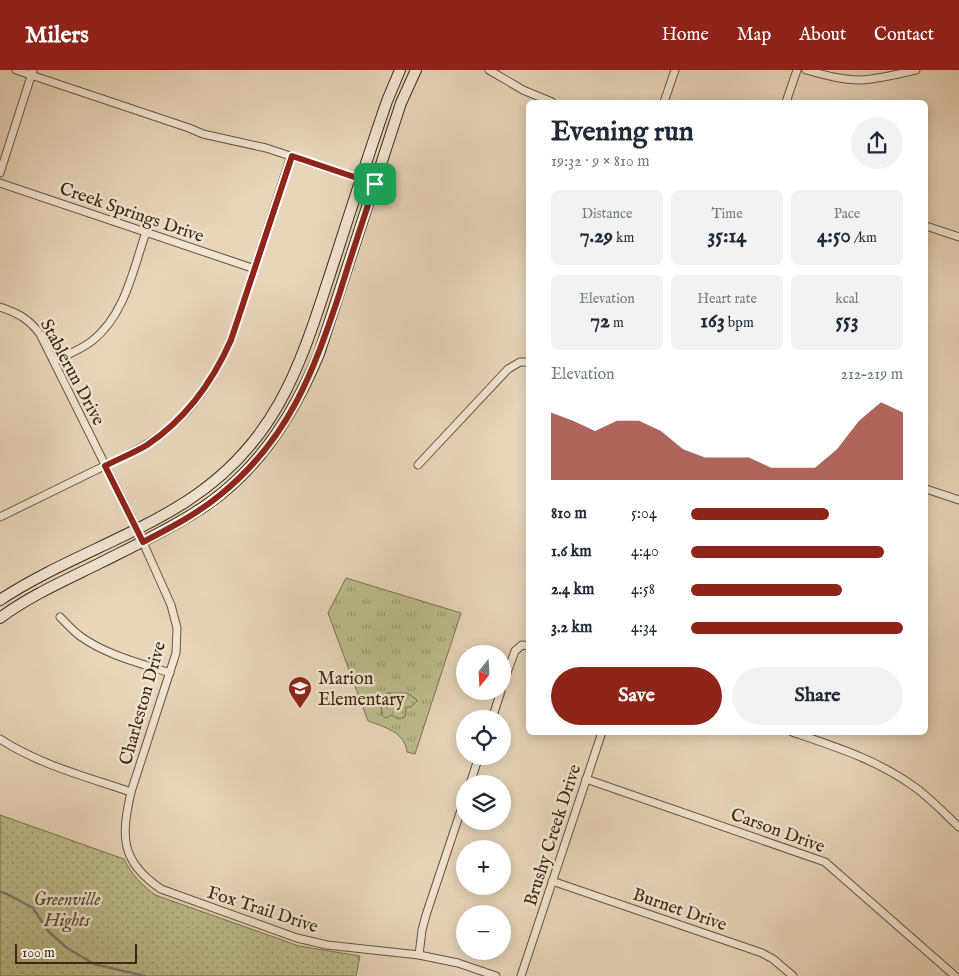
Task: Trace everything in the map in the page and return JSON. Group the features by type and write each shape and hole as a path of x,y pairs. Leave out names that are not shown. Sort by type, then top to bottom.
{"main road":[{"path":"0,600 26,583 163,515 211,484 238,459 260,434 278,408 306,347 387,101 400,70"},
{"path":"0,618 33,596 143,542 196,512 221,494 249,468 271,442 291,414 319,354 401,102 416,70"}],"street":[{"path":"16,70 33,73 203,134 266,148 375,184"},
{"path":"489,70 523,90 547,100"},
{"path":"665,100 675,70"},
{"path":"787,100 798,70"},
{"path":"806,70 836,78 859,80 916,70"},
{"path":"0,173 33,73"},
{"path":"0,517 145,446 169,429 191,407 208,386 231,340 292,156"},
{"name":"Creek Springs Drive","path":"0,183 254,269"},
{"path":"928,227 959,237"},
{"path":"54,361 92,341 113,318 123,298 146,232"},
{"name":"Stablerun Drive","path":"0,307 14,311 32,324 54,361 105,466"},
{"path":"418,465 508,369 520,362 526,362"},
{"name":"Charleston Drive","path":"0,739 17,750 44,762 132,792 176,653 176,619 137,529 105,466"},
{"path":"928,490 959,500"},
{"path":"60,617 79,636 98,647 170,673"},
{"path":"511,659 514,650 519,646 526,646"},
{"name":"Brushy Creek Drive","path":"521,976 601,735"},
{"path":"801,735 848,751 891,772 917,789 959,827"},
{"name":"Carson Drive","path":"586,779 825,862 954,976"},
{"name":"Fox Trail Drive","path":"132,792 124,828 127,848 133,863 145,879 161,889 297,938 342,947 419,956 458,963 496,976"},
{"path":"419,956 426,915 456,825"},
{"name":"Burnet Drive","path":"552,881 762,953 774,959 793,976"}],"green space":[{"path":"346,578 461,613 415,754 407,752 402,740 393,731 368,721 328,613"},
{"path":"388,693 407,693 417,701 411,707 406,707 405,717 398,719 392,715 386,718 381,714 383,695"},
{"name":"Greenville Hights","path":"0,815 124,859 137,879 155,895 299,946 360,956 356,976 0,976"}],"waterway":[{"path":"0,892 33,908 49,932 67,948 94,964 145,976"}],"place":[{"name":"Marion Elementary","path":"300,709"}],"route":[{"path":"292,156 375,184 319,354 291,414 249,468 221,494 196,512 143,542 105,466 145,446 169,429 191,407 208,386 231,340 292,156"}]}
